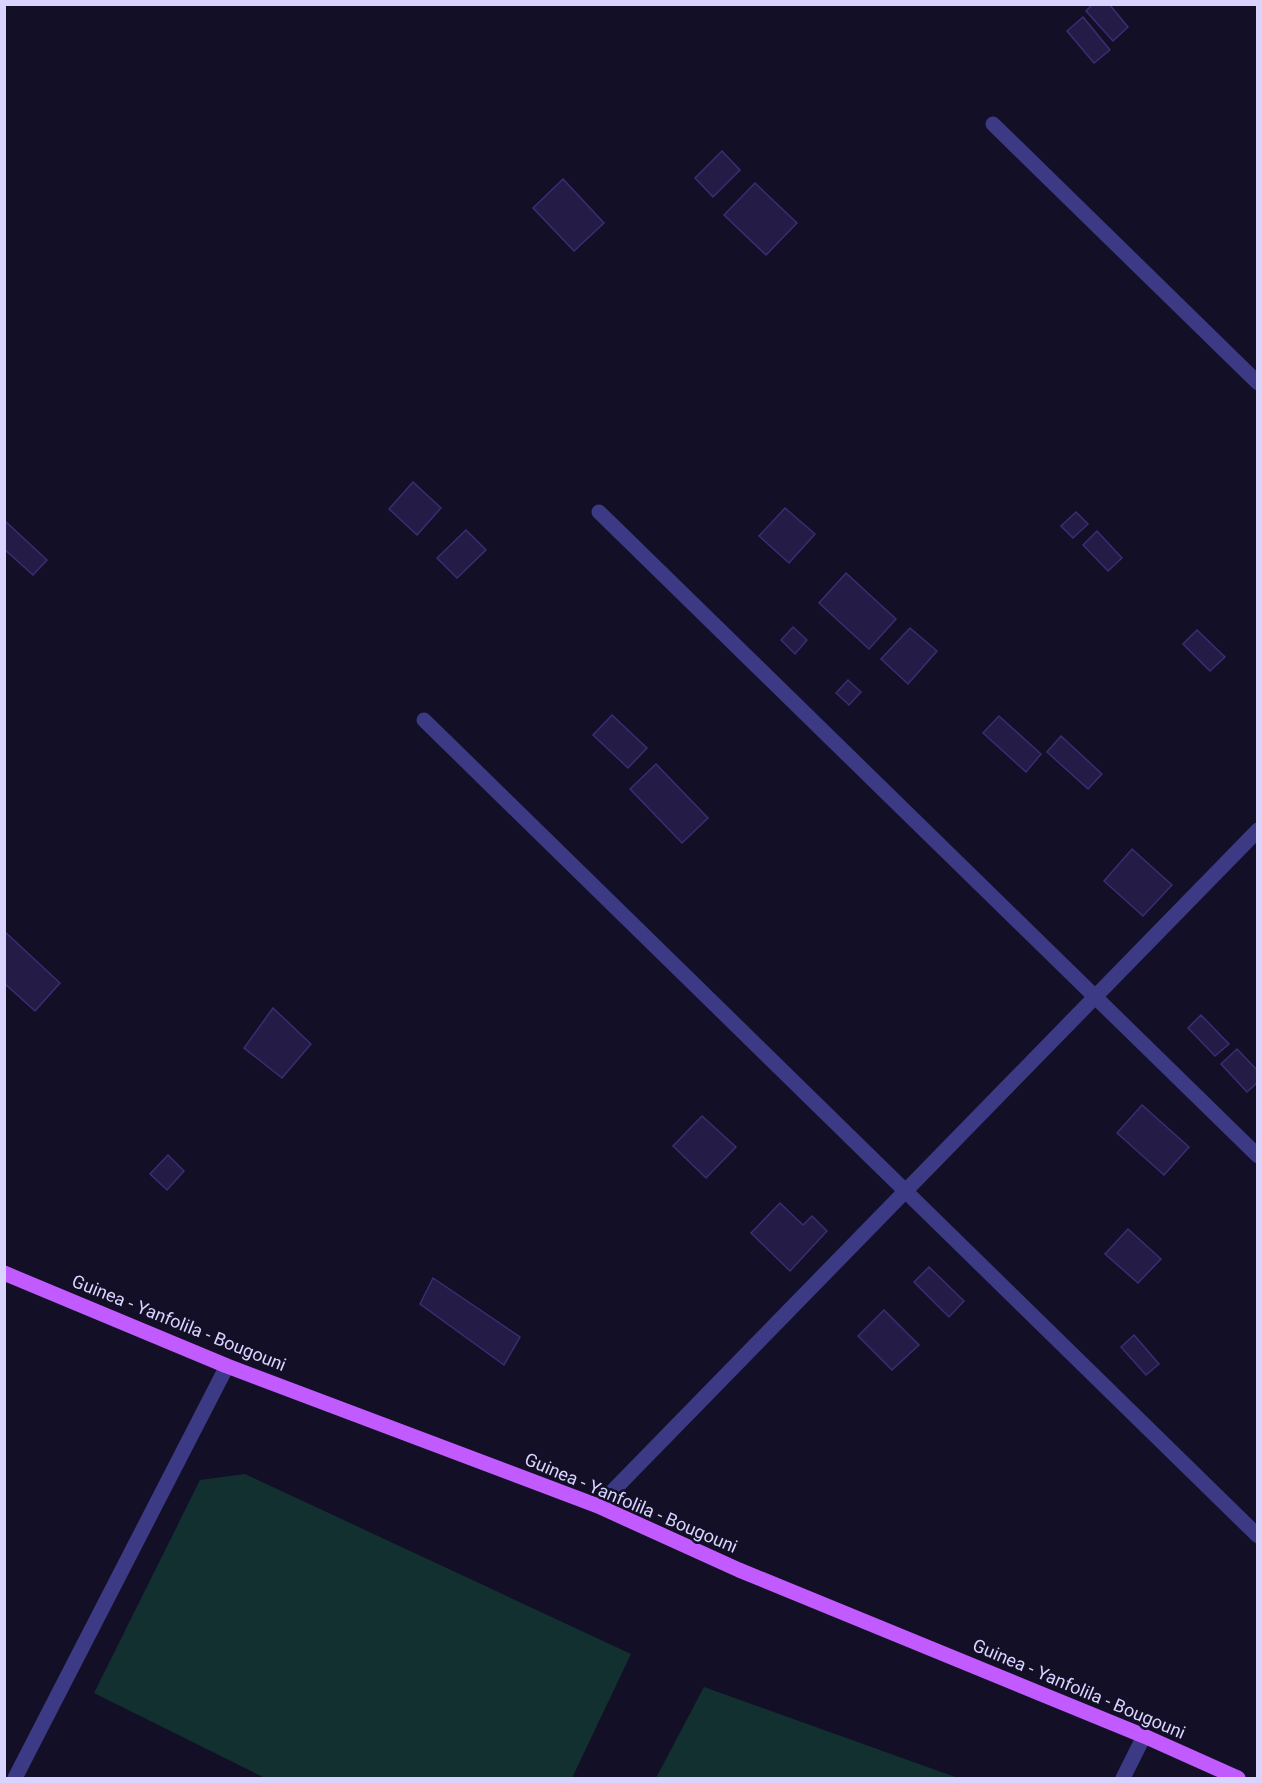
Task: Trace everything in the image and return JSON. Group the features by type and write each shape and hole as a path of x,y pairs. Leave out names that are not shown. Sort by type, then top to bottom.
{"main road":[{"name":"Guinea - Yanfolila - Bougouni","path":"4,1273 227,1366 598,1506 739,1570 1144,1736 1238,1779"}],"street":[{"path":"993,124 1257,383"},
{"path":"599,512 1257,1156"},
{"path":"424,720 1257,1536"},
{"path":"598,1506 1257,830"},
{"path":"15,1779 227,1366"},
{"path":"1123,1779 1144,1736"}],"green space":[{"path":"245,1474 631,1654 572,1778 265,1778 94,1693 200,1480"},
{"path":"704,1687 958,1778 656,1778"}],"building":[{"path":"1093,4 1109,4 1128,27 1113,41 1086,11"},
{"path":"1083,17 1110,50 1094,63 1067,31"},
{"path":"722,151 740,170 713,197 695,178"},
{"path":"563,179 604,223 574,251 533,208"},
{"path":"755,183 797,223 766,255 724,215"},
{"path":"413,482 441,508 417,535 389,509"},
{"path":"785,508 815,534 789,563 759,536"},
{"path":"1076,512 1088,524 1073,538 1061,526"},
{"path":"4,520 47,560 33,575 4,549"},
{"path":"466,530 486,550 457,578 437,558"},
{"path":"1097,531 1122,558 1108,571 1083,545"},
{"path":"846,573 896,619 869,649 819,603"},
{"path":"793,627 807,640 795,654 781,640"},
{"path":"910,628 937,651 908,684 881,659"},
{"path":"1197,630 1225,657 1210,671 1183,644"},
{"path":"848,680 861,692 849,705 836,693"},
{"path":"612,715 647,748 628,768 593,735"},
{"path":"999,716 1041,754 1026,772 983,733"},
{"path":"1061,736 1102,774 1088,789 1047,752"},
{"path":"656,764 708,818 682,843 630,789"},
{"path":"1132,849 1172,885 1143,916 1104,881"},
{"path":"4,931 60,983 35,1011 4,983"},
{"path":"273,1008 311,1044 282,1078 244,1048"},
{"path":"1201,1015 1229,1044 1215,1056 1188,1028"},
{"path":"1237,1049 1258,1071 1258,1082 1247,1092 1221,1064"},
{"path":"1142,1105 1189,1147 1164,1175 1117,1133"},
{"path":"702,1116 736,1147 706,1178 673,1146"},
{"path":"168,1155 184,1171 167,1190 150,1174"},
{"path":"780,1203 803,1225 812,1216 827,1231 790,1271 751,1233"},
{"path":"1128,1229 1161,1259 1138,1283 1105,1254"},
{"path":"929,1267 964,1301 949,1317 914,1282"},
{"path":"433,1278 520,1337 504,1365 420,1304"},
{"path":"884,1310 919,1345 892,1370 858,1336"},
{"path":"1134,1335 1159,1364 1146,1375 1121,1347"}]}
